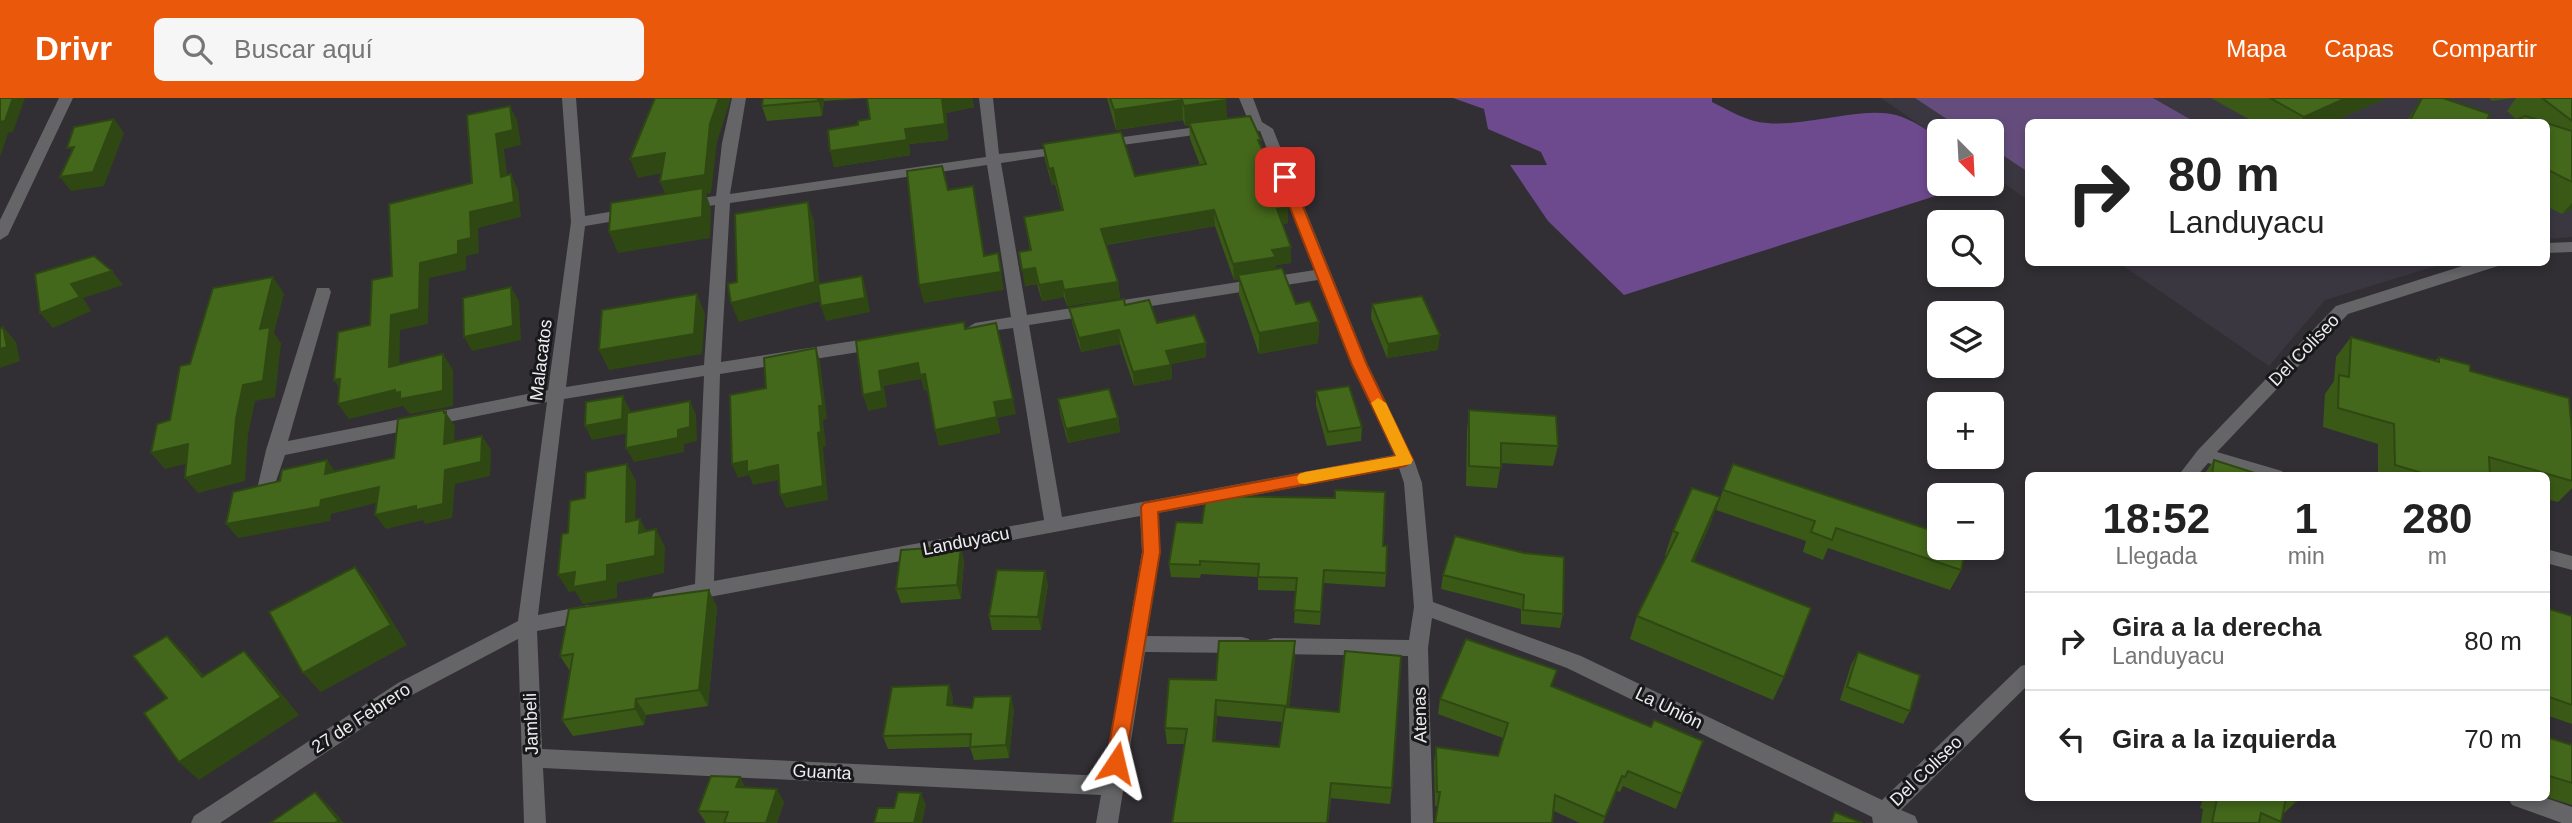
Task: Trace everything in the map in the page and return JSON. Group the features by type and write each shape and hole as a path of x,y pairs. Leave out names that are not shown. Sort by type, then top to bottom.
{"street":[{"path":"0,235 66,98"},
{"name":"Malacatos","path":"527,625 578,222 569,98"},
{"path":"704,590 712,369 722,199 729,134 739,98"},
{"path":"986,98 993,160 1054,525"},
{"name":"Atenas","path":"1246,98 1256,124 1266,129 1360,365 1405,460 1413,483 1424,607 1418,648 1422,823"},
{"path":"670,207 1256,124"},
{"path":"578,222 644,212"},
{"path":"2550,248 2572,247"},
{"name":"Del Coliseo","path":"2191,472 2204,455 2342,310 2480,266"},
{"path":"953,331 1323,274"},
{"path":"267,485 323,292"},
{"path":"275,450 557,394 899,339"},
{"path":"2204,455 2262,472"},
{"name":"Landuyacu","path":"649,601 1405,460"},
{"path":"1107,823 1151,552 1149,507"},
{"path":"2550,557 2572,564"},
{"name":"La Unión","path":"1424,607 1574,662 1883,817 1908,823"},
{"path":"527,625 609,609"},
{"name":"Jambeli","path":"527,625 535,823"},
{"name":"27 de Febrero","path":"202,823 405,689 527,625"},
{"path":"1137,644 1418,648"},
{"name":"Del Coliseo","path":"1883,817 2025,675"},
{"name":"Guanta","path":"533,758 1111,786"},
{"path":"2527,801 2572,817"}],"shaded area":[{"path":"1453,98 1712,98 1712,102 1738,115 1767,123 1799,122 1866,113 1896,115 1927,131 1927,196 1935,196 1624,295 1548,221 1510,165 1547,165 1541,152 1488,129 1484,109"},
{"path":"1881,98 2572,98 2572,237 2550,239 2550,119 2025,119 2025,198 2004,183 2004,119 1927,119 1927,130"},
{"path":"1915,98 2153,98 2190,119 2025,119 2025,170 2004,156 2004,119 1947,119"},
{"path":"2123,266 2436,266 2325,300 2269,366"}],"building":[{"path":"0,98 13,98 5,121 0,122"},
{"path":"655,98 719,98 710,124 705,175 660,182 665,153 630,159"},
{"path":"763,98 818,98 818,101 762,106"},
{"path":"867,98 942,98 945,124 905,129 907,140 830,151 828,130 858,125 858,121 870,119"},
{"path":"1110,98 1226,100 1184,106 1182,100 1114,110"},
{"path":"2270,98 2346,98 2304,117"},
{"path":"2422,98 2443,98 2490,114 2488,119 2411,119"},
{"path":"2542,98 2572,98 2572,121"},
{"path":"510,106 513,130 496,134 501,177 511,174 514,202 470,212 471,238 458,241 458,254 420,263 419,309 391,315 389,367 443,354 443,391 400,399 400,392 395,393 395,390 338,404 340,379 334,380 338,332 370,325 372,280 392,276 389,204 472,183 467,115"},
{"path":"1250,116 1288,207 1277,209 1291,247 1272,250 1276,257 1233,264 1214,210 1101,229 1118,282 1064,290 1062,281 1039,285 1035,268 1022,270 1019,252 1031,250 1024,217 1063,210 1053,168 1049,169 1043,144 1121,132 1135,176 1206,164 1189,123"},
{"path":"114,119 93,172 60,177 74,147 67,148 74,127"},
{"path":"2550,124 2572,131 2572,182 2550,171"},
{"path":"942,166 948,190 973,186 984,256 998,253 1001,272 919,285 907,171"},
{"path":"703,188 702,217 609,232 611,203"},
{"path":"808,202 815,282 731,303 728,284 737,282 735,214"},
{"path":"94,256 112,271 71,284 80,297 40,313 35,274"},
{"path":"1282,268 1296,304 1310,301 1319,322 1259,333 1238,275"},
{"path":"862,276 865,298 821,306 818,284"},
{"path":"273,277 260,329 270,327 263,381 243,385 236,419 232,465 185,478 188,444 151,453 157,424 170,420 180,366 190,364 213,288"},
{"path":"511,287 513,326 464,337 463,298"},
{"path":"697,294 694,334 599,350 602,310"},
{"path":"1422,296 1440,335 1388,344 1372,304"},
{"path":"1124,299 1125,305 1149,300 1157,323 1195,315 1206,343 1166,351 1171,365 1133,372 1119,330 1079,338 1069,308"},
{"path":"964,322 965,329 996,323 1013,399 994,402 997,417 935,430 925,374 920,375 918,363 879,371 882,391 863,395 856,341"},
{"path":"3,327 7,347 0,349 0,329"},
{"path":"2351,337 2439,362 2439,357 2470,365 2470,371 2569,398 2572,481 2550,475 2550,472 2541,472 2489,457 2490,472 2419,472 2395,465 2394,424 2338,408 2339,375 2349,377"},
{"path":"816,348 823,406 819,406 821,432 818,433 823,486 780,495 778,465 747,472 747,461 732,464 730,395 766,388 764,358"},
{"path":"1349,386 1362,427 1328,432 1316,391"},
{"path":"1109,389 1118,418 1066,429 1058,399"},
{"path":"623,396 622,419 585,426 586,402"},
{"path":"690,401 690,427 678,430 678,438 626,448 627,413"},
{"path":"444,410 444,444 482,436 481,462 445,470 443,504 416,510 416,506 375,515 379,487 321,500 320,507 226,524 233,492 280,481 282,470 327,460 325,474 394,458 398,419"},
{"path":"1469,410 1556,416 1558,446 1501,443 1501,468 1469,466"},
{"path":"2214,460 2252,472 2212,472"},
{"path":"627,464 626,522 640,519 639,533 656,529 655,556 607,565 607,581 573,587 575,572 558,575 562,534 568,533 570,501 585,498 586,472"},
{"path":"1733,464 1927,529 1927,559 1836,528 1832,540 1811,532 1815,521 1723,490"},
{"path":"1692,488 1720,497 1692,561 1811,608 1784,677 1637,616 1678,533 1673,531"},
{"path":"1335,490 1385,492 1383,546 1387,546 1386,573 1324,570 1321,612 1294,610 1297,578 1258,577 1259,564 1200,561 1200,565 1169,564 1176,522 1202,523 1206,496 1335,498"},
{"path":"1455,536 1524,553 1564,557 1563,614 1523,610 1524,595 1443,575"},
{"path":"961,546 957,585 896,589 901,550"},
{"path":"1931,560 1963,560 1961,570"},
{"path":"355,567 391,625 303,673 269,612"},
{"path":"997,570 1045,571 1038,617 989,616"},
{"path":"709,590 699,690 636,699 635,709 562,720 573,654 560,656 569,609"},
{"path":"2550,609 2572,616 2572,705 2550,697"},
{"path":"167,636 202,677 244,651 281,697 179,762 144,713 167,698 133,656"},
{"path":"1466,639 1557,670 1551,686 1651,727 1654,720 1703,741 1682,794 1628,771 1625,777 1622,776 1605,817 1555,795 1552,823 1435,823 1440,792 1437,792 1436,747 1498,756 1508,723 1440,699"},
{"path":"1219,641 1295,641 1287,706 1216,700 1213,741 1279,747 1285,707 1339,712 1345,651 1401,656 1392,788 1331,783 1327,823 1172,823 1187,729 1165,728 1169,679 1216,680"},
{"path":"1858,652 1920,675 1910,711 1847,687"},
{"path":"949,685 947,705 972,708 974,697 1011,696 1006,745 970,747 971,734 883,736 892,687"},
{"path":"2550,738 2572,745 2572,783 2550,776"},
{"path":"711,776 740,777 736,787 777,789 766,823 724,823 728,812 698,811"},
{"path":"315,792 339,821 270,823"},
{"path":"898,792 921,793 914,823 874,823 878,808 894,808"},
{"path":"2216,801 2285,801 2281,822 2261,813 2259,823 2212,823"},
{"path":"1835,812 1862,823 1831,823"}],"slow traffic":[{"path":"1305,478 1405,460 1378,403"}],"route":[{"path":"1116,763 1151,552 1149,507 1405,460 1360,365 1285,177"}]}
